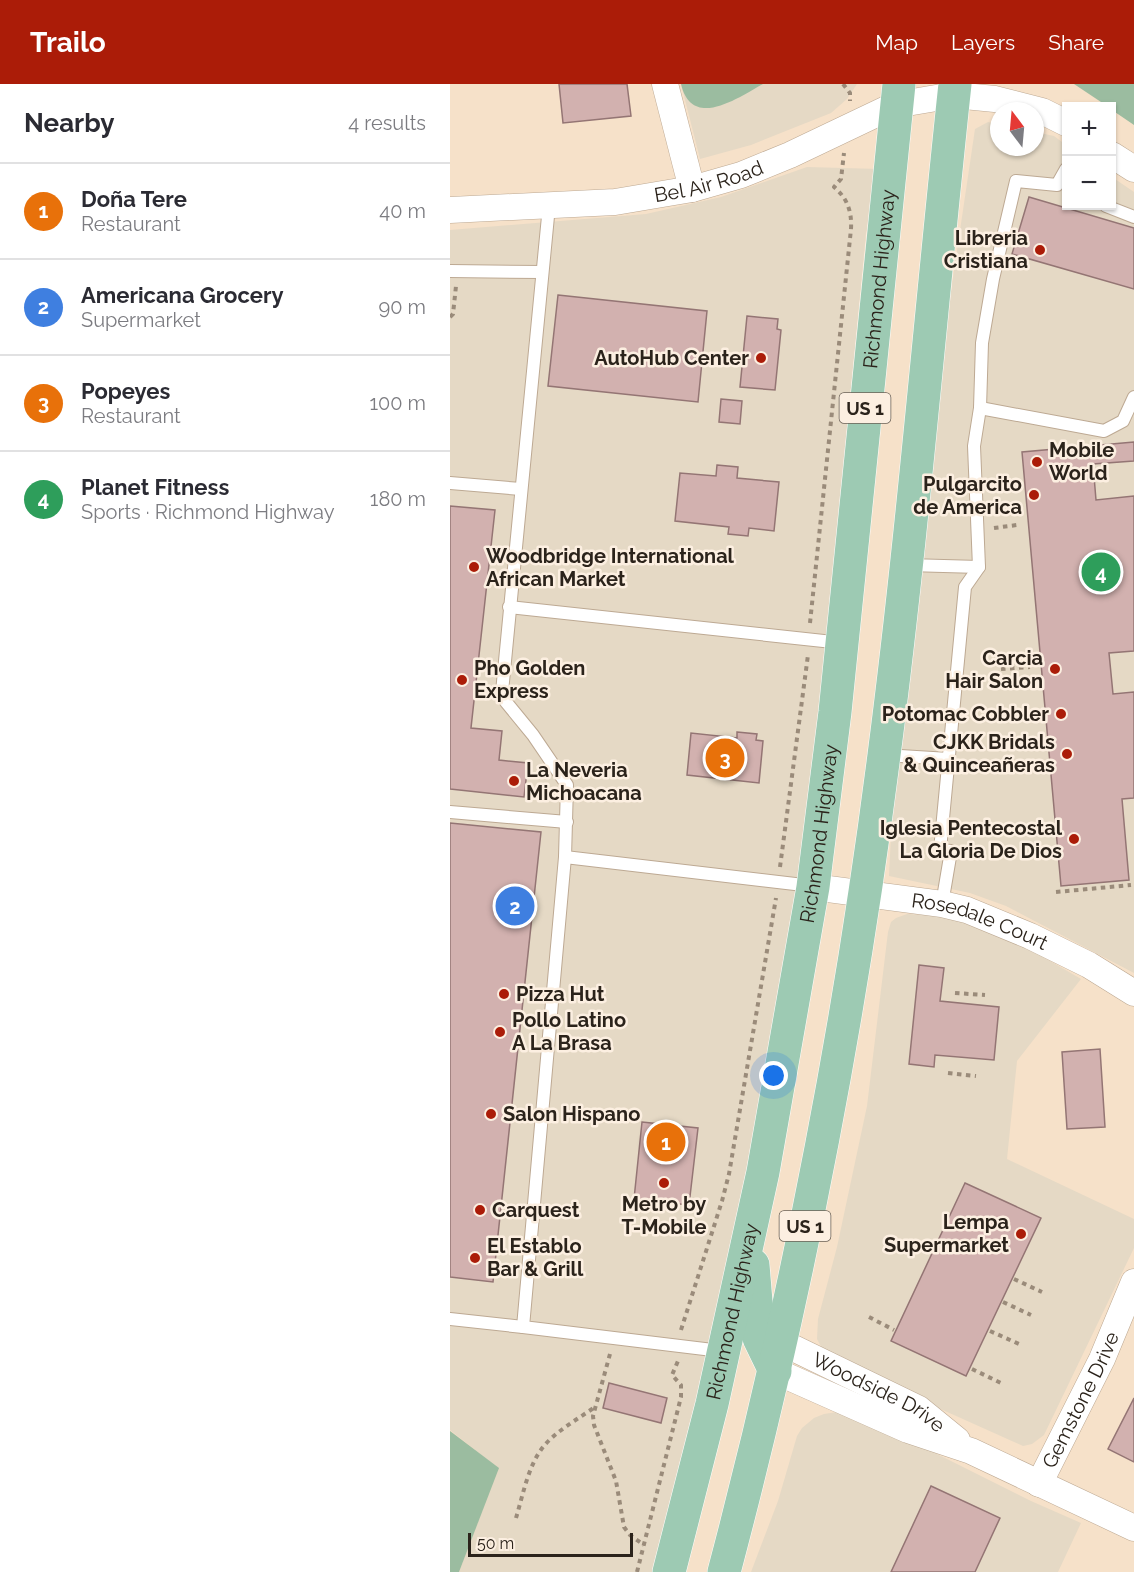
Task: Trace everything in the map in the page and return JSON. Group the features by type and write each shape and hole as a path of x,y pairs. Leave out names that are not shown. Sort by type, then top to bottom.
{"main road":[{"name":"US 1","path":"724,1572 778,1357 846,1017 884,755 906,565 954,89"},
{"name":"Richmond Highway","path":"669,1572 712,1404 750,1228 781,1071 813,886 842,643 897,95"},
{"path":"750,1228 758,1329 762,1348 778,1357"}],"street":[{"path":"665,84 692,189"},
{"name":"Bel Air Road","path":"450,210 615,202 652,198 692,189 741,175 790,155 897,95 954,89 1042,111 1062,121"},
{"path":"1114,156 1134,169"},
{"name":"Rosedale Court","path":"813,886 942,904 976,913 1030,936 1132,987"},
{"name":"Gemstone Drive","path":"1040,1484 1102,1359 1134,1282"},
{"name":"Woodside Drive","path":"778,1357 908,1430 971,1451 1134,1528"}],"lane":[{"path":"942,904 951,851 940,850 965,587 979,567 974,446 980,408 982,343 993,279 1016,181 1062,187"},
{"path":"523,1327 565,857 568,793 565,780 506,702 502,692 549,206"},
{"path":"1116,210 1134,217"},
{"path":"454,271 542,272"},
{"path":"980,408 1104,431 1129,422 1134,397"},
{"path":"450,483 521,489"},
{"path":"906,565 979,567"},
{"path":"509,607 842,643"},
{"path":"884,755 949,759"},
{"path":"450,812 567,822"},
{"path":"565,857 813,886"},
{"path":"450,1319 722,1352"}],"path":[{"path":"843,84 850,93"},
{"path":"811,617 852,217 848,204 834,187 841,179"},
{"path":"450,317 453,314 454,271"},
{"path":"977,530 1017,525"},
{"path":"783,842 807,659"},
{"path":"1001,669 1030,667"},
{"path":"1016,828 1043,826"},
{"path":"1056,892 1131,885"},
{"path":"681,1327 729,1174 775,902"},
{"path":"956,993 985,995"},
{"path":"948,1073 976,1076"},
{"path":"1014,1279 1042,1292"},
{"path":"1004,1302 1031,1315"},
{"path":"869,1317 894,1330"},
{"path":"990,1331 1019,1344"},
{"path":"614,1338 593,1416 594,1425 616,1481 623,1525 630,1535 644,1545"},
{"path":"637,1572 681,1396 681,1385 672,1375 677,1366"},
{"path":"972,1369 1001,1383"},
{"path":"516,1518 526,1485 543,1447 562,1430 596,1406"}],"shaded area":[{"path":"681,84 857,84 847,99 831,113 751,145 700,159"},
{"path":"990,123 990,156 1044,156 1044,134 1054,136 1062,142 1062,210 1116,210 1116,180 1134,192 1134,973 1006,906 970,893 889,876 901,629 975,129"},
{"path":"807,167 880,169 866,233 798,939 774,1120 655,1572 459,1572 498,1468 450,1430 450,230 646,214 721,197"},
{"path":"907,914 950,916 1011,938 1081,979 1017,1061 1007,1159 1134,1219 1134,1248 1044,1435 1032,1444 1023,1446 838,1363 825,1354 817,1339 818,1319 837,1247 867,1106 888,932 891,922"},
{"path":"844,1411 893,1432 1031,1501 1081,1523 1058,1572 751,1572 778,1501 797,1436 802,1428 814,1418"}],"green space":[{"path":"681,84 763,84 729,102 705,108 695,106 687,98"},
{"path":"1074,84 1134,84 1134,125 1116,113 1116,102 1101,102"},
{"path":"450,1431 499,1468 459,1572 450,1572"}],"building":[{"path":"559,84 627,84 631,116 563,123"},
{"path":"1029,197 1062,207 1062,210 1073,210 1134,228 1134,289 1012,254"},
{"path":"558,295 707,311 698,402 548,386"},
{"name":"AutoHub Center","path":"747,316 778,319 777,329 781,330 775,390 740,387"},
{"path":"721,399 742,401 740,424 719,422"},
{"path":"1134,442 1134,461 1093,464 1096,500 1134,496 1134,651 1109,653 1113,694 1134,692 1134,798 1122,799 1129,880 1061,886 1022,452"},
{"path":"717,465 738,467 737,478 779,482 774,531 749,528 748,536 728,534 729,527 675,521 680,473 716,476"},
{"path":"450,506 495,510 471,728 502,731 499,760 528,763 524,797 450,789"},
{"path":"737,732 757,734 756,740 763,741 759,783 687,775 691,733 737,738"},
{"path":"450,823 541,832 493,1282 450,1277"},
{"path":"919,965 944,968 940,1001 999,1007 994,1060 935,1055 934,1067 909,1064"},
{"path":"1100,1049 1105,1127 1067,1129 1062,1052"},
{"path":"642,1122 698,1128 689,1205 634,1199"},
{"path":"965,1183 1041,1218 966,1376 891,1341"},
{"path":"609,1383 667,1398 661,1423 603,1408"},
{"path":"1134,1398 1134,1462 1108,1449"},
{"path":"931,1486 1000,1518 975,1572 891,1572"}],"place":[{"name":"Libreria Cristiana","path":"1040,250"},
{"name":"AutoHub Center","path":"761,358"},
{"name":"Mobile World","path":"1037,462"},
{"name":"Pulgarcito de America","path":"1034,495"},
{"name":"Woodbridge International African Market","path":"474,567"},
{"name":"Planet Fitness","path":"1101,572"},
{"name":"Carcia Hair Salon","path":"1055,669"},
{"name":"Pho Golden Express","path":"462,680"},
{"name":"Potomac Cobbler","path":"1061,714"},
{"name":"CJKK Bridals & Quinceañeras","path":"1067,754"},
{"name":"Popeyes","path":"725,758"},
{"name":"La Neveria Michoacana","path":"514,781"},
{"name":"Iglesia Pentecostal La Gloria De Dios","path":"1074,839"},
{"name":"Americana Grocery","path":"515,906"},
{"name":"Pizza Hut","path":"504,994"},
{"name":"Pollo Latino A La Brasa","path":"500,1032"},
{"name":"Salon Hispano","path":"491,1114"},
{"name":"Doña Tere","path":"666,1142"},
{"name":"Metro by T-Mobile","path":"664,1183"},
{"name":"Carquest","path":"480,1210"},
{"name":"Lempa Supermarket","path":"1021,1234"},
{"name":"El Establo Bar & Grill","path":"475,1258"}]}
